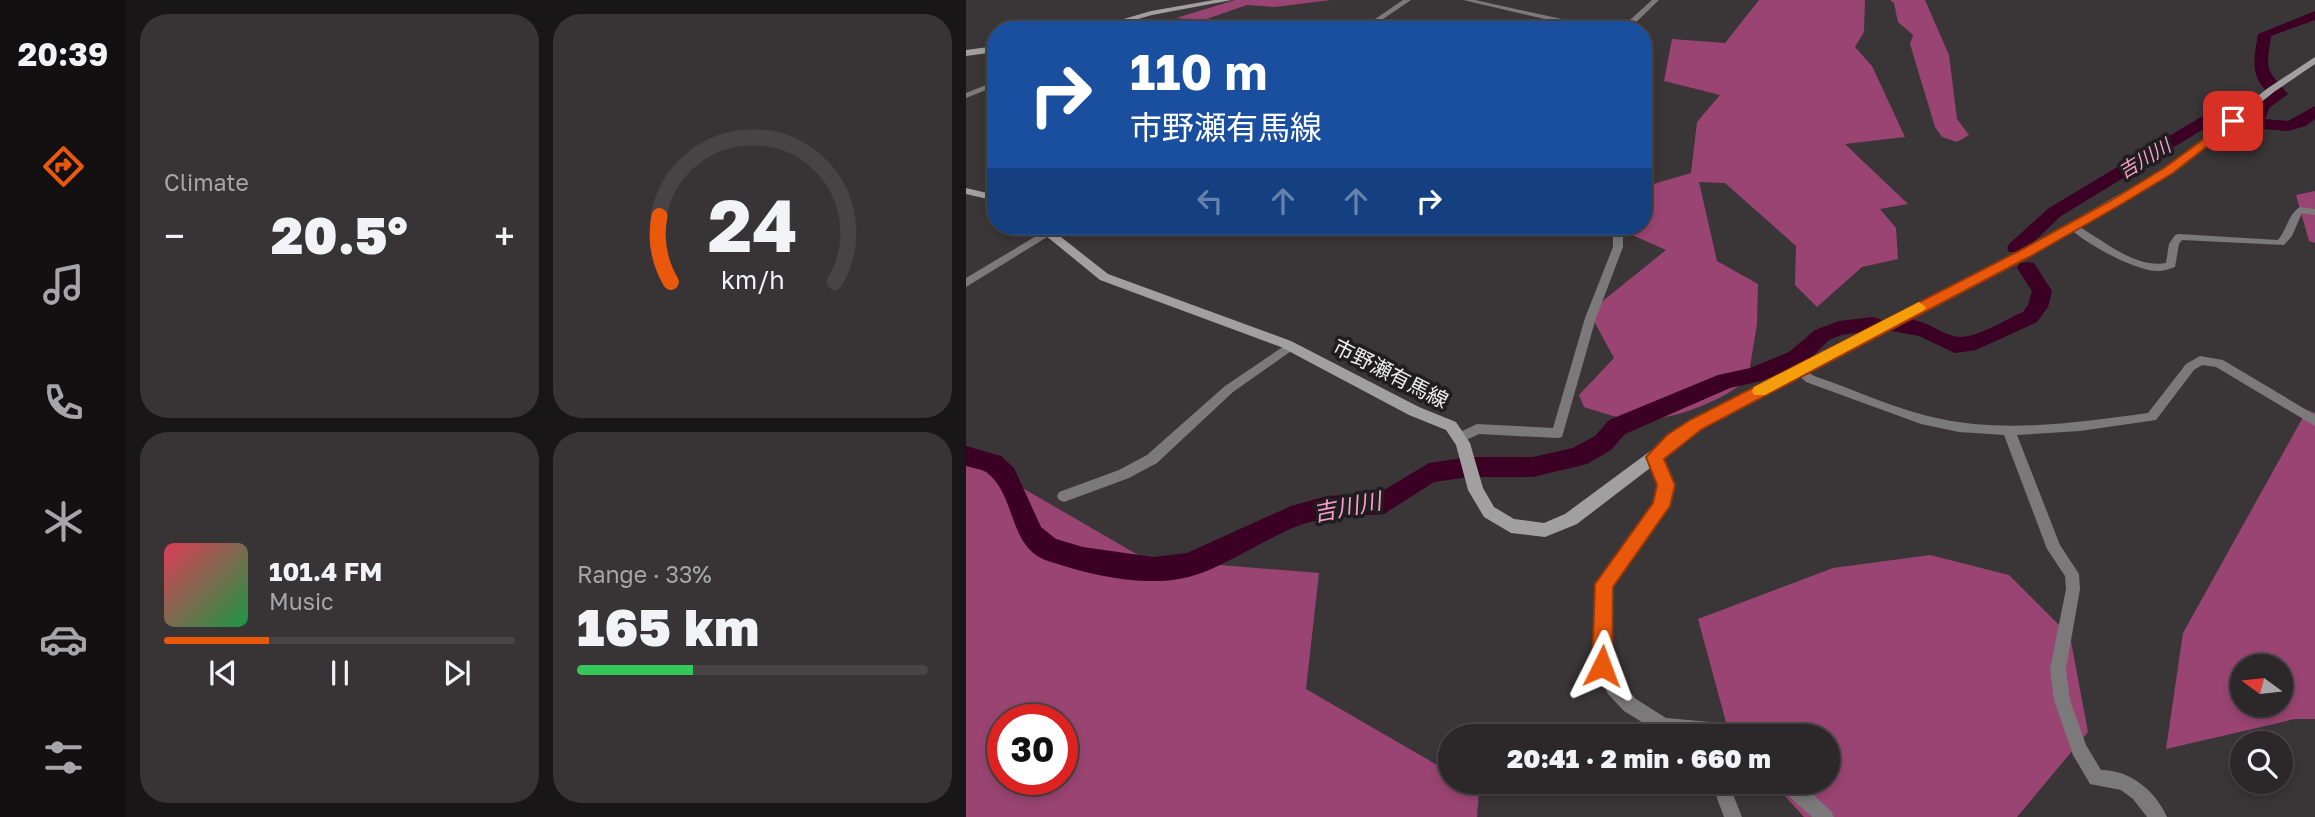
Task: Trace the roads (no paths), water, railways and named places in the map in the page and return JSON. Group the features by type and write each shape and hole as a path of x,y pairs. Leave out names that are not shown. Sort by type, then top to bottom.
{"main road":[{"path":"1122,21 1151,13 1228,0"},
{"path":"966,53 987,50"},
{"path":"1462,440 1476,490 1489,512 1511,526 1545,530 1572,519 1696,425 2073,227 2168,171 2273,89 2315,60"},
{"path":"966,191 987,196"},
{"name":"市野瀬有馬線","path":"1058,235 1104,277 1290,346 1414,411 1451,426 1462,440"}],"street":[{"path":"1376,21 1408,0"},
{"path":"1466,0 1558,21"},
{"path":"1632,21 1656,0"},
{"path":"966,96 987,86"},
{"path":"2073,227 2141,265 2163,268 2171,265 2174,244 2179,237 2280,243 2287,239 2300,210 2315,212"},
{"path":"966,283 1039,235"},
{"path":"1462,440 1477,429 1558,433 1576,375 1590,312 1618,249 1621,235"},
{"path":"1064,496 1124,474 1152,459 1229,389 1290,346"},
{"path":"1800,371 1810,379 1915,416 1959,427 2082,427 2152,417 2190,367 2200,360 2219,363 2315,421"},
{"path":"2008,429 2054,549 2072,574 2073,589 2058,669 2062,700 2078,749 2096,778 2123,780 2136,789 2158,817"},
{"path":"1655,457 1666,485 1661,506 1604,584 1602,666 1614,688 1630,705 1658,724"},
{"path":"1724,794 1733,817"},
{"path":"1799,794 1825,817"}],"waterway":[{"name":"吉川川","path":"2251,122 2260,115 2262,106 2280,94 2262,74 2265,34 2315,15"},
{"path":"2251,122 2288,126 2300,123 2315,111"},
{"name":"吉川川","path":"2016,248 2055,212 2207,120 2251,122"},
{"name":"吉川川","path":"1899,326 1923,329 1955,345 1976,342 2030,317 2038,307 2042,291 2027,268"},
{"name":"吉川川","path":"966,456 992,463 1005,475 1032,535 1048,549 1083,559 1153,569 1189,565 1291,517 1327,507 1384,503 1429,473 1469,467 1533,467 1579,457 1603,443 1617,427 1726,381 1753,375 1797,358 1822,335 1839,328 1873,324"}]}
